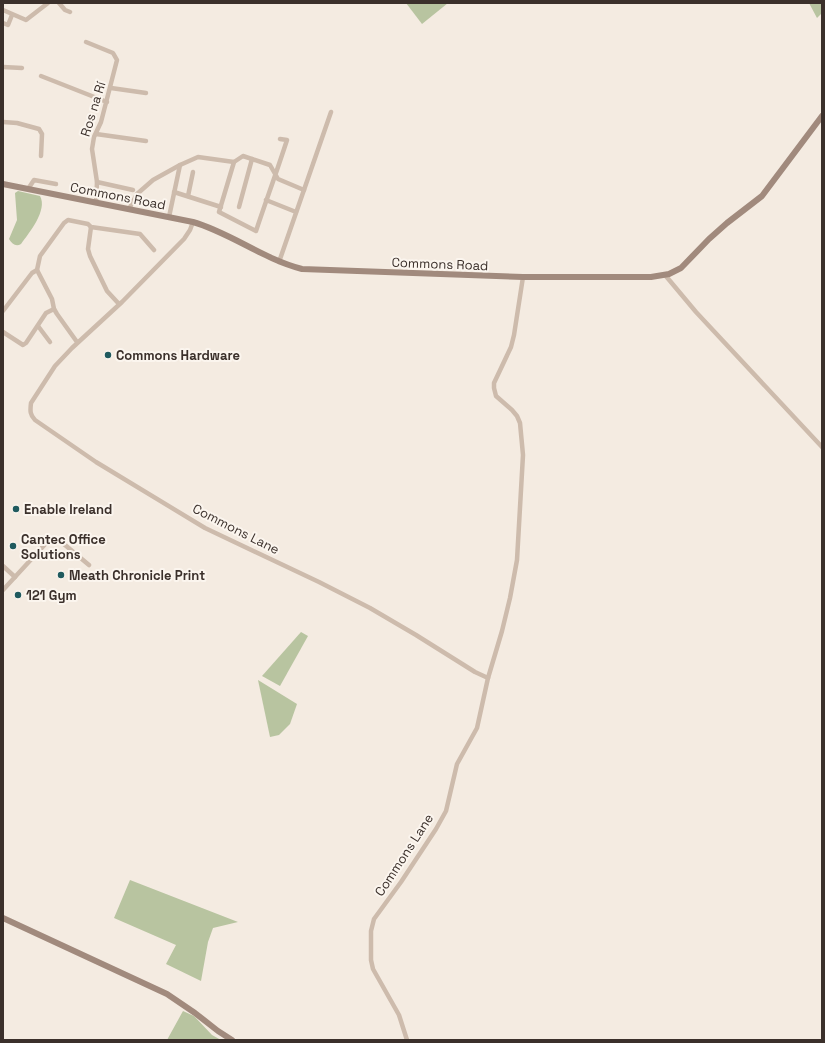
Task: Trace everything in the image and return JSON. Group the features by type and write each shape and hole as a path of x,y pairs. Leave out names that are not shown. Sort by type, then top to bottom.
{"street":[{"path":"3,10 26,20 48,3"},
{"path":"59,3 65,10 70,12"},
{"path":"3,22 8,25 12,15"},
{"name":"Ros na Rí","path":"86,42 108,50 116,56 117,65 102,122 96,134 92,150 97,182 96,203"},
{"path":"3,67 22,68"},
{"path":"41,76 107,102"},
{"path":"111,88 146,93"},
{"path":"279,262 331,112"},
{"name":"Commons Road","path":"3,184 193,222 225,234 279,262 302,269 316,271 523,277 651,277 675,272 681,268 709,238 762,196 822,116"},
{"path":"3,122 17,123 39,129 42,134 41,156"},
{"path":"96,134 146,142"},
{"path":"280,139 287,140 275,175 266,200 256,231 220,212 234,162 243,156 270,166 275,175 278,179 304,190"},
{"path":"129,209 137,194 153,180 180,164 198,157 234,162"},
{"path":"239,207 252,159"},
{"path":"169,216 180,164"},
{"path":"188,196 193,172"},
{"path":"28,189 34,180 56,184"},
{"path":"97,182 133,190"},
{"path":"174,192 221,207"},
{"path":"266,200 296,212"},
{"path":"77,342 54,309 52,299 37,270 40,256 64,223 68,220 74,220 88,224 91,227 140,234 154,250"},
{"name":"Commons Lane","path":"193,222 184,239 120,304 77,342 55,366 31,403 31,416 96,462 205,528 370,608 475,672 488,678"},
{"path":"91,227 88,249 90,256 106,291 120,304"},
{"path":"3,311 32,272 37,270"},
{"path":"665,275 702,318 822,447"},
{"name":"Commons Lane","path":"407,1040 399,1014 373,969 371,960 372,924 436,829 446,811 457,764 477,728 488,678 502,630 514,576 518,540 523,455 520,423 512,410 496,396 494,383 511,347 523,277"},
{"path":"3,332 23,345 26,343 46,313 54,309"},
{"path":"38,326 50,342"},
{"path":"3,590 49,540 59,540 89,565"},
{"path":"3,566 15,577"},
{"path":"3,918 167,994 232,1040"}],"green space":[{"path":"406,3 448,3 422,24"},
{"path":"809,3 822,3 822,15 821,14 817,18"},
{"path":"18,191 40,196 42,208 36,221 21,244 16,245 9,239 17,220 15,193"},
{"path":"301,632 308,636 280,686 262,676"},
{"path":"258,680 297,704 290,724 279,735 270,737"},
{"path":"130,880 238,922 213,928 208,942 201,981 166,964 176,945 114,918"},
{"path":"183,1011 194,1016 212,1035 221,1040 167,1040"}],"place":[{"name":"Commons Hardware","path":"108,355"},
{"name":"Enable Ireland","path":"16,509"},
{"name":"Cantec Office Solutions","path":"13,546"},
{"name":"Meath Chronicle Print","path":"61,575"},
{"name":"121 Gym","path":"18,595"}]}
